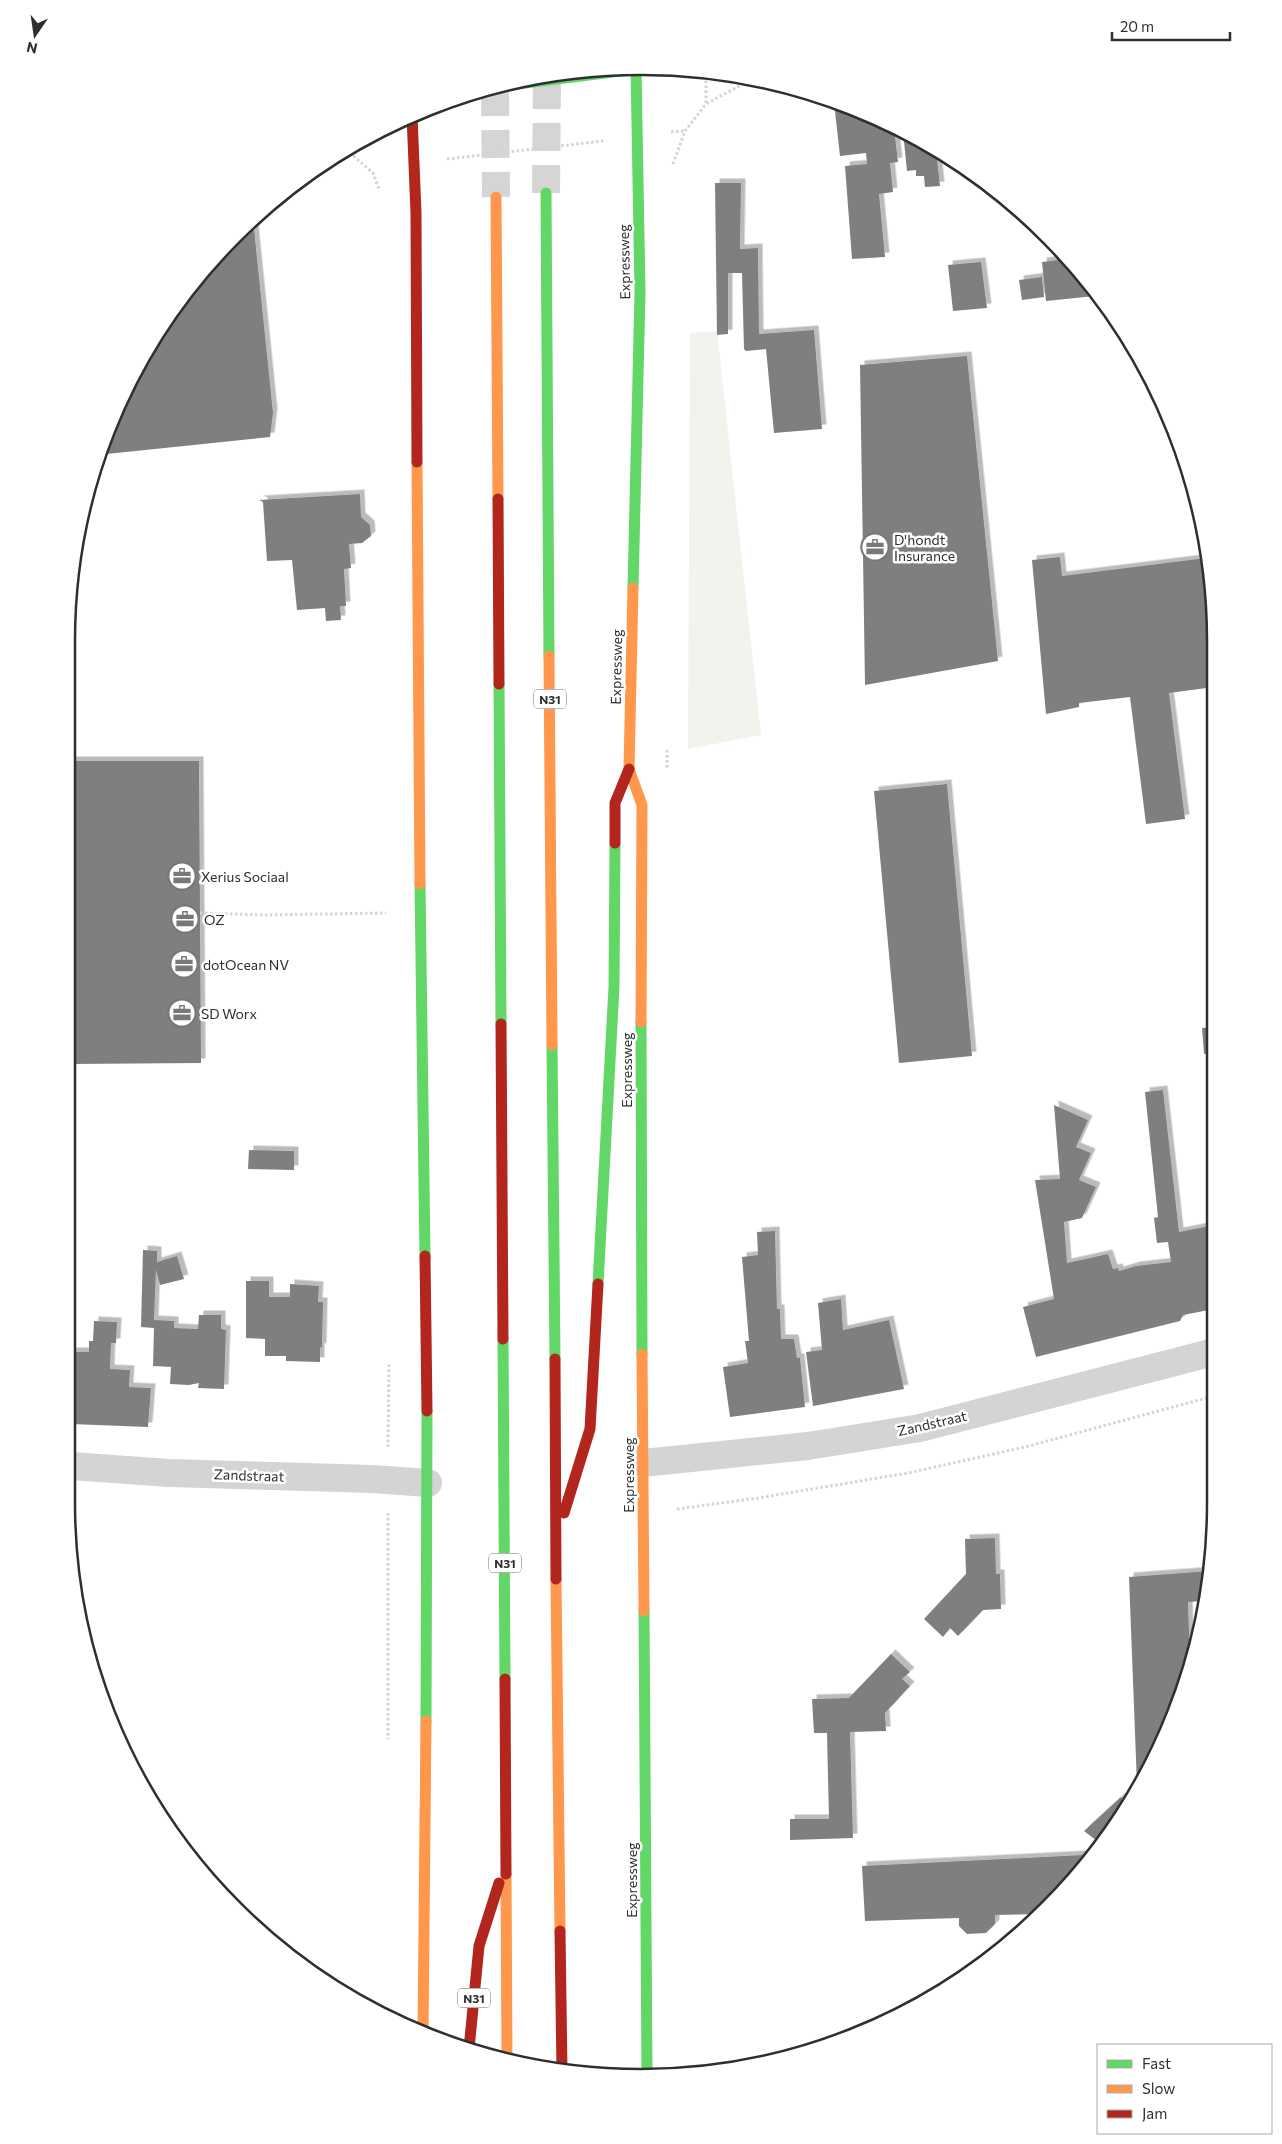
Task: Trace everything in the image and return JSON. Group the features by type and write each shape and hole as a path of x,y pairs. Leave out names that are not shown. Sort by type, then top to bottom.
{"main road":[{"name":"Expressweg","path":"636,75 640,293 628,769 642,806 643,1463 647,2069"},
{"path":"413,123 415,163 417,679 428,1483 423,2026"},
{"name":"N31","path":"546,193 562,2063"},
{"name":"N31","path":"496,197 507,2053"},
{"name":"N31","path":"556,1538 590,1429 614,987 615,803 628,769"},
{"name":"N31","path":"470,2042 479,1946 507,1857"}],"street":[{"name":"Zandstraat","path":"643,1463 808,1446 920,1428 1207,1354"},
{"name":"Zandstraat","path":"75,1466 169,1473 381,1479 428,1483"}],"path":[{"path":"706,79 706,104 742,84"},
{"path":"373,173 415,163 685,131"},
{"path":"200,913 264,915 394,913"},
{"path":"674,1509 758,1498 908,1473 1025,1447 1207,1398"}],"shaded area":[{"path":"717,331 761,735 688,749 690,333"}],"building":[{"path":"835,109 895,135 898,162 890,163 893,192 879,194 885,257 852,259 845,166 867,164 866,153 840,156"},
{"path":"904,140 937,159 940,186 925,187 924,176 916,176 916,170 907,171"},
{"path":"715,183 741,183 740,249 758,248 759,334 814,330 822,429 774,433 766,349 746,351 744,349 742,273 728,273 728,334 717,335"},
{"path":"254,229 273,413 270,437 107,454 133,391 170,327 215,268"},
{"path":"1059,260 1090,296 1046,301 1042,262"},
{"path":"981,262 987,308 953,311 948,265"},
{"path":"1042,277 1044,297 1022,300 1019,280"},
{"path":"967,356 998,661 865,685 860,365"},
{"path":"360,494 361,517 370,525 371,536 362,543 349,544 351,568 344,569 346,606 340,606 341,620 326,621 325,608 297,610 292,560 267,561 263,502 259,500"},
{"path":"1060,557 1062,576 1201,559 1206,604 1207,688 1169,693 1185,819 1146,824 1130,697 1079,703 1079,707 1046,714 1032,560"},
{"path":"75,761 199,761 201,1063 75,1064"},
{"path":"947,784 972,1056 899,1063 874,791"},
{"path":"1202,1028 1207,1028 1207,1054 1204,1054"},
{"path":"1163,1090 1179,1232 1207,1226 1207,1310 1183,1315 1180,1321 1036,1357 1023,1307 1054,1299 1035,1180 1060,1179 1054,1105 1088,1120 1076,1147 1091,1153 1079,1180 1096,1187 1082,1218 1064,1222 1067,1263 1108,1254 1113,1269 1118,1268 1119,1271 1136,1266 1171,1262 1168,1242 1157,1243 1154,1218 1158,1217 1145,1092"},
{"path":"249,1150 294,1151 294,1170 248,1169"},
{"path":"775,1231 777,1309 780,1309 781,1339 794,1339 797,1358 800,1358 805,1407 730,1417 723,1367 748,1363 745,1341 749,1341 742,1257 758,1255 757,1232"},
{"path":"143,1250 157,1251 157,1262 177,1256 184,1279 160,1285 156,1270 154,1320 174,1321 174,1328 198,1329 199,1315 221,1315 221,1329 226,1330 224,1389 198,1388 199,1383 189,1385 170,1384 171,1367 153,1366 154,1328 141,1327"},
{"path":"246,1281 269,1281 269,1297 290,1297 290,1284 319,1286 318,1302 323,1302 320,1362 286,1361 286,1356 265,1356 265,1339 246,1338"},
{"path":"841,1299 843,1330 889,1320 904,1389 813,1406 806,1352 822,1350 818,1303"},
{"path":"94,1321 117,1322 116,1343 111,1343 110,1369 130,1370 129,1387 151,1388 148,1427 75,1424 75,1352 89,1352 89,1341 93,1341"},
{"path":"995,1538 996,1574 1000,1574 1001,1609 983,1610 958,1636 950,1628 943,1637 924,1619 966,1574 965,1539"},
{"path":"1203,1571 1198,1601 1188,1602 1189,1643 1177,1685 1164,1720 1137,1776 1129,1577"},
{"path":"891,1654 910,1672 902,1679 910,1686 885,1713 886,1731 850,1732 853,1838 790,1840 790,1819 829,1819 827,1733 814,1733 812,1699 849,1698"},
{"path":"1121,1797 1123,1799 1096,1840 1084,1831"},
{"path":"1090,1848 1067,1876 1029,1914 995,1915 995,1924 986,1933 967,1934 959,1926 959,1918 865,1921 862,1866 1083,1855"}],"tunnel":[{"path":"546,193 547,83"},
{"path":"495,94 496,197"}],"traffic: fast":[{"path":"633,588 640,293 636,75"},
{"path":"546,193 549,656"},
{"path":"499,684 501,1024"},
{"path":"598,1284 614,987 615,843"},
{"path":"420,884 425,1256"},
{"path":"641,1022 642,1354"},
{"path":"552,1045 555,1359"},
{"path":"503,1339 505,1679"},
{"path":"426,1721 427,1411"},
{"path":"644,1611 647,2069"}],"traffic: slow":[{"path":"496,197 498,499"},
{"path":"417,462 420,884"},
{"path":"633,588 629,769 642,805 641,1022"},
{"path":"549,656 552,1045"},
{"path":"642,1354 644,1611"},
{"path":"556,1579 560,1931"},
{"path":"423,2026 426,1721"},
{"path":"506,1874 507,2053"}],"traffic: jam":[{"path":"412,123 416,213 417,462"},
{"path":"498,499 499,684"},
{"path":"615,843 615,803 629,769"},
{"path":"501,1024 503,1339"},
{"path":"425,1256 427,1411"},
{"path":"564,1513 590,1429 598,1284"},
{"path":"555,1359 556,1579"},
{"path":"505,1679 506,1874"},
{"path":"470,2042 479,1946 499,1883"},
{"path":"560,1931 562,2063"}],"place":[{"name":"D'hondt Insurance","path":"875,547"},
{"name":"Xerius Sociaal","path":"182,876"},
{"name":"OZ","path":"185,919"},
{"name":"dotOcean NV","path":"184,964"},
{"name":"SD Worx","path":"182,1013"}]}
